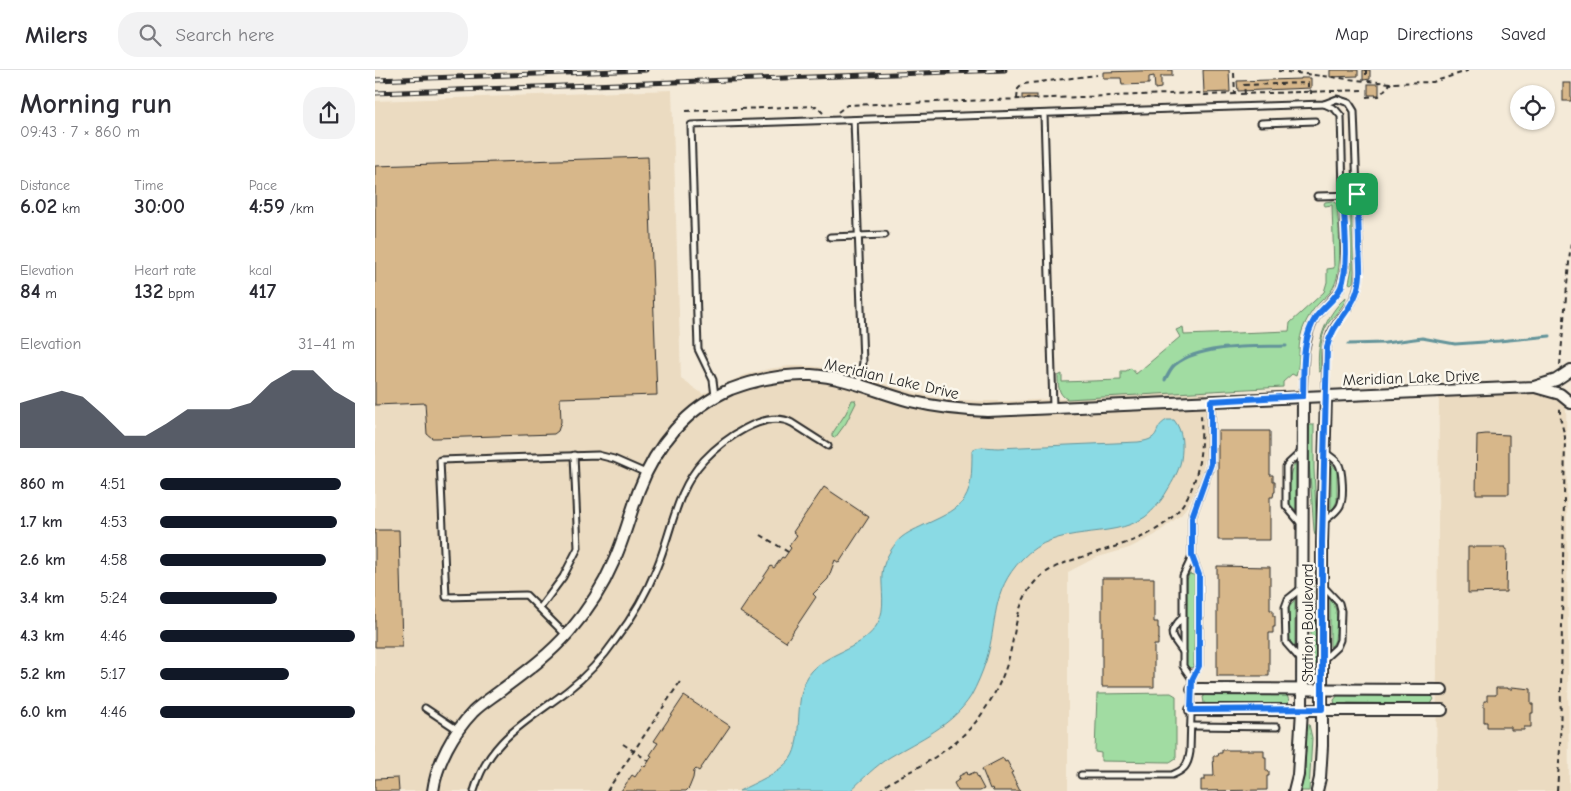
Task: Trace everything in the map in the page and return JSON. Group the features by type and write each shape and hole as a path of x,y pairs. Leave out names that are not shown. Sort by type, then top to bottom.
{"street":[{"name":"Meridian Lake Drive","path":"433,791 441,761 459,730 473,712 540,660 567,635 589,607 616,557 647,473 659,450 677,426 715,396 749,382 792,375 827,378 937,407 987,411 1534,386 1556,380 1566,370"},
{"name":"Meridian Lake Drive","path":"1534,386 1555,392 1571,403"},
{"name":"Station Boulevard","path":"1294,791 1298,775 1302,689 1303,396"},
{"name":"Station Boulevard","path":"1317,791 1322,746 1323,523 1326,396"},
{"path":"1192,684 1302,689 1442,690"},
{"path":"1191,710 1442,710"}],"lane":[{"path":"715,396 713,380 698,349 691,125 1324,104 1337,99 1349,103 1354,111 1360,269 1359,285 1353,302 1333,327 1329,337 1326,396"},
{"path":"1303,396 1305,352 1309,330 1316,317 1340,289 1344,276 1341,116 1335,109 1324,104"},
{"path":"1044,114 1053,407"},
{"path":"854,120 863,362 859,386"},
{"path":"1261,123 1315,121"},
{"path":"1317,196 1357,194"},
{"path":"830,237 885,235"},
{"path":"1081,776 1171,775 1183,770 1188,763 1192,684 1199,666 1199,575 1192,556 1192,517 1211,464 1211,401"},
{"path":"474,791 486,761 503,740 568,690 616,640 631,618 657,566 685,486 693,473 711,452 732,436 749,427 761,422 780,419 786,419 828,446"},
{"path":"1302,451 1286,467 1285,506 1303,526"},
{"path":"1323,523 1336,512 1341,504 1342,497 1339,464 1325,452"},
{"path":"567,635 526,595 446,597 440,460 574,455 605,456 647,473"},
{"path":"539,608 563,577 577,548 574,455"},
{"path":"1192,556 1183,576 1183,666 1192,684"},
{"path":"1323,586 1339,602 1341,610 1340,640 1337,647 1323,661"},
{"path":"1302,661 1291,651 1286,643 1285,607 1288,599 1303,587"},
{"path":"1183,617 1174,626 1172,633 1172,638 1183,652"},
{"path":"425,708 459,730"},
{"path":"1191,726 1277,727"}],"path":[{"path":"1365,70 1366,78"},
{"path":"1278,71 1391,83 1433,82 1467,70"},
{"path":"1234,72 1235,94"},
{"path":"1017,100 1018,89 1023,84 1097,75"},
{"path":"1245,94 1244,85 1308,83 1311,93"},
{"path":"1366,97 1379,96 1391,83"},
{"path":"686,111 816,106 823,113 838,112 847,105 1199,93 1205,95 1366,90"},
{"path":"1566,370 1571,240"},
{"path":"1557,791 1560,749 1565,437 1559,417 1560,408"},
{"path":"879,791 898,777 942,752 966,733 980,716 999,685 1008,661 1022,601 1036,581 1060,564 1133,541 1149,534 1175,512 1187,496 1199,466 1202,439 1201,414"},
{"path":"761,535 788,552"},
{"path":"607,791 680,682"},
{"path":"623,744 649,761"}],"shaded area":[{"path":"672,90 681,379 703,394 745,375 790,366 834,369 915,393 943,399 1013,401 1206,392 1209,438 1204,464 1197,490 1182,514 1155,535 1129,548 1095,558 1068,572 1068,791 375,791 375,101"},
{"path":"1566,393 1569,791 1436,791 1439,396"}],"green space":[{"path":"1349,199 1351,201 1354,270 1353,282 1351,284 1349,283 1352,268"},
{"path":"1332,201 1337,204 1339,237 1338,273 1330,292 1314,308 1305,323 1299,348 1296,376 1292,374 1283,382 1283,387 1067,399 1062,395 1058,386 1058,376 1062,374 1062,382 1121,380 1121,371 1131,368 1136,374 1180,337 1176,330 1183,327 1184,335 1289,331 1290,323 1324,292 1327,282 1327,269 1334,268 1332,205 1325,206 1324,204 1325,202"},
{"path":"1346,297 1324,332 1321,349 1321,371 1319,372 1318,361 1323,331 1332,313"},
{"path":"852,400 855,400 856,403 846,423 835,438 832,437 832,434"},
{"path":"1309,425 1314,425 1317,536 1314,530 1308,448"},
{"path":"1296,463 1296,510 1291,506 1290,502 1290,476"},
{"path":"1331,463 1337,470 1337,501 1331,510"},
{"path":"1189,574 1195,577 1194,665 1192,668 1187,667 1186,664 1187,580"},
{"path":"1310,576 1313,585 1318,656 1317,674 1314,675 1307,594 1308,577"},
{"path":"1295,599 1295,647 1289,638 1289,608"},
{"path":"1330,599 1335,608 1337,618 1335,640 1330,647"},
{"path":"1171,693 1176,696 1176,758 1170,762 1101,761 1101,753 1095,752 1097,694"},
{"path":"1208,694 1284,694 1287,695 1289,701 1284,706 1208,705 1204,703 1203,697"},
{"path":"1341,694 1431,695 1434,699 1431,704 1348,703 1338,706 1334,700"},
{"path":"1309,724 1312,738 1309,791 1301,791 1305,767 1307,725"}],"water":[{"path":"1167,420 1174,420 1177,424 1182,439 1182,449 1177,472 1163,498 1145,517 1131,524 1051,540 1036,548 1022,559 1012,571 1000,596 990,647 979,679 971,696 955,716 935,731 885,761 850,791 739,791 773,773 790,759 797,740 800,704 806,681 819,664 856,644 872,632 878,623 882,611 882,574 889,554 902,537 950,512 965,498 971,480 972,450 981,447 998,448 1146,441 1154,436 1159,426"}],"building":[{"path":"1172,70 1172,76 1161,76 1161,88 1155,89 1154,76 1149,77 1149,84 1122,85 1121,78 1103,78 1103,72"},
{"path":"1203,70 1229,70 1230,92 1204,93"},
{"path":"1330,70 1358,70 1358,76 1330,77"},
{"path":"1363,70 1370,70 1370,79 1363,80"},
{"path":"1311,78 1311,88 1238,91 1237,81"},
{"path":"1563,83 1571,83 1571,101 1563,101"},
{"path":"1368,84 1379,84 1379,95 1368,95"},
{"path":"1022,95 1036,95 1036,99 1022,99"},
{"path":"648,157 657,395 560,398 561,422 558,431 554,434 432,438 427,434 425,403 375,405 375,166"},
{"path":"1218,431 1270,431 1270,475 1273,475 1273,481 1275,481 1275,492 1273,497 1270,497 1270,540 1218,540"},
{"path":"1477,435 1509,435 1509,494 1476,494"},
{"path":"824,487 869,517 839,563 835,560 828,579 813,594 816,597 786,642 740,612 771,566 774,568 791,548 789,546 797,535 793,532"},
{"path":"375,530 399,530 402,647 375,647"},
{"path":"1468,547 1505,547 1507,549 1506,592 1468,593"},
{"path":"1217,566 1270,567 1270,610 1273,610 1273,616 1275,616 1275,627 1273,627 1273,633 1269,633 1269,676 1217,676"},
{"path":"1102,578 1154,578 1154,622 1158,622 1159,639 1158,645 1154,645 1154,687 1102,687"},
{"path":"1512,687 1531,689 1533,713 1531,713 1531,727 1524,727 1524,730 1511,730 1511,727 1487,727 1487,722 1484,722 1484,701 1487,701 1487,695 1496,695 1496,688 1512,689"},
{"path":"684,696 730,726 699,771 696,769 694,771 689,788 686,791 621,791 632,775 635,777 643,765 645,767 649,761 652,756 650,755 658,743 654,741"},
{"path":"1222,750 1264,750 1266,771 1269,771 1267,790 1201,791 1201,780 1205,780 1205,776 1214,776 1213,756 1218,756 1219,753 1222,753"},
{"path":"1003,758 1005,762 1007,761 1013,772 1011,773 1020,791 993,791 992,788 990,789 982,769"},
{"path":"967,772 968,775 975,772 984,789 980,791 958,791 954,783 960,779 959,776"},
{"path":"398,778 399,791 375,791 375,779"}],"waterway":[{"path":"1348,344 1385,343 1422,338 1455,344 1550,336"},
{"path":"1165,380 1174,365 1199,353 1229,348 1286,346"}],"railway":[{"path":"375,80 646,70"},
{"path":"375,93 1005,70"}],"route":[{"path":"1357,194 1359,285 1353,302 1333,327 1327,347 1322,543 1322,709 1191,710 1192,680 1199,666 1199,575 1192,556 1192,517 1211,464 1211,401 1303,396 1306,341 1309,330 1316,317 1340,289 1344,276 1343,195 1357,194"}]}
